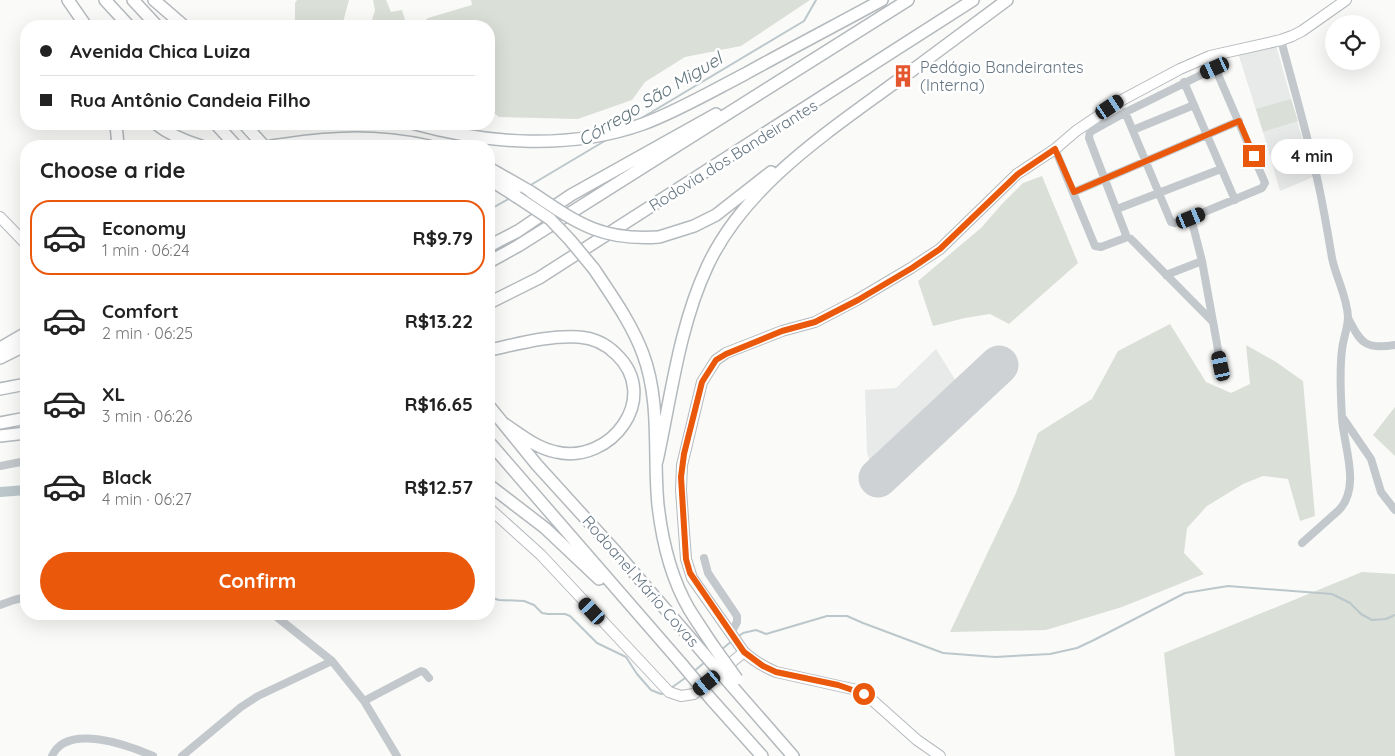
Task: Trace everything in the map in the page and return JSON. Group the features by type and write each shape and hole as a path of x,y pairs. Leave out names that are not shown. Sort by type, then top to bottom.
{"highway":[{"path":"68,0 81,20"},
{"path":"105,0 123,20"},
{"path":"133,0 151,20"},
{"path":"154,0 177,20"},
{"path":"446,130 492,139 536,141 574,139 642,124 704,96 882,0"},
{"path":"495,259 908,0"},
{"name":"Rodovia dos Bandeirantes","path":"495,300 539,278 973,0"},
{"path":"910,72 1007,0"},
{"path":"495,243 518,231 572,195 644,153 790,75"},
{"path":"657,461 680,351 696,296 707,266 723,238 767,183 898,81"},
{"path":"165,130 184,140"},
{"path":"221,130 230,140"},
{"path":"250,130 259,140"},
{"path":"308,140 360,137 392,140"},
{"path":"495,171 531,192 573,220 594,230 640,238 659,237 694,226 716,215 772,171 789,164"},
{"path":"495,184 550,219 570,240 594,269 621,311 643,354 652,388 658,503 662,534 679,589 710,651"},
{"path":"0,348 20,336"},
{"path":"495,349 558,338 580,337 600,342 611,349 625,364 634,385 632,409 619,432 605,442 586,451 558,453 540,447 503,423"},
{"path":"0,358 20,348"},
{"path":"0,389 20,385"},
{"name":"Rodoanel Mário Covas","path":"495,413 537,465 617,554 710,651 765,724 793,756"},
{"path":"0,423 20,419"},
{"path":"0,436 20,434"},
{"name":"Rodoanel Mário Covas","path":"495,449 762,756"},
{"path":"495,489 545,528 603,582 678,659"}],"main road":[{"path":"940,756 916,740 864,694 838,685 776,672 763,666 744,652 692,578 686,559 681,490 682,465 702,382 708,370 716,360 726,354 782,331 815,322 858,300 912,268 940,249 1018,174 1122,100 1180,69 1210,56 1280,40 1302,31 1346,0"},
{"path":"0,217 20,238"},
{"path":"495,513 536,550 669,692 681,696 694,694 744,652"}],"street":[{"path":"1280,40 1312,160 1325,216 1332,260 1338,283 1345,298 1348,318 1342,350 1341,386 1342,416 1350,478 1348,499 1336,514 1302,542"},
{"path":"1124,112 1159,192 1169,220 1176,223 1191,218 1262,188 1265,183 1210,56"},
{"path":"1055,149 1093,243 1101,247 1126,237 1091,144 1090,132 1124,112 1215,68"},
{"path":"1184,82 1235,200"},
{"path":"1133,130 1194,105"},
{"path":"1074,192 1239,121"},
{"path":"1117,209 1220,168"},
{"path":"1191,218 1202,261 1221,366"},
{"path":"1131,239 1212,321"},
{"path":"1166,275 1202,261"},
{"path":"1348,318 1356,333 1368,346 1395,345"},
{"path":"1342,416 1372,459 1381,492 1395,510"},
{"path":"0,466 20,462"},
{"path":"704,558 708,573 737,616 738,622 731,633"},
{"path":"0,606 20,598"},
{"path":"281,620 332,661 364,701 397,756"},
{"path":"182,756 240,707 332,661"},
{"path":"364,701 421,671 429,678"},
{"path":"52,756 63,745 76,740 94,739 107,740 153,756"}],"shaded area":[{"path":"297,0 349,0 344,20 295,20 295,3"},
{"path":"373,0 386,0 391,12 402,10 405,20 372,20 375,10"},
{"path":"471,0 810,0 741,46 685,57 645,82 632,100 578,119 499,117 495,114 495,20 426,20 472,5"},
{"path":"1276,45 1313,177 1280,191 1238,53"},
{"path":"1291,99 1298,121 1263,132 1256,109"},
{"path":"1042,176 1078,263 1009,324 990,314 933,326 918,281 981,228 1023,183"},
{"path":"1170,324 1206,382 1231,393 1250,384 1246,345 1276,362 1303,381 1315,516 1300,521 1288,479 1263,476 1243,484 1207,506 1187,528 1184,553 1204,574 1122,607 1046,630 950,632 1016,493 1038,433 1092,399 1118,351"},
{"path":"936,349 961,389 995,359 1006,370 884,484 873,472 867,453 865,390 896,388"},
{"path":"1395,407 1395,456 1373,435"},
{"path":"1362,572 1395,574 1395,756 1175,756 1164,653"}],"waterway":[{"name":"Córrego São Miguel","path":"640,119 804,21 816,0"},
{"name":"Córrego São Miguel","path":"529,186 608,139"},
{"name":"Córrego São Miguel","path":"495,207 510,198"},
{"path":"0,492 20,490"},
{"path":"739,636 756,630 766,634 827,616 847,616 943,653 995,657 1050,654 1077,648 1185,593 1228,586 1332,594 1350,603 1361,614 1372,620 1386,619 1395,615"},
{"path":"495,599 524,601 534,605 542,613 570,616 597,643 626,657 651,690 661,694 666,693"},
{"path":"721,650 733,640"},
{"path":"693,672 705,662"},
{"path":"671,688 688,676"}],"runway":[{"path":"878,478 999,365"}],"place":[{"name":"Pedágio Bandeirantes (Interna)","path":"903,76"}],"route":[{"path":"864,694 838,685 776,672 763,666 744,652 692,578 686,559 681,477 684,454 702,382 708,370 716,360 726,354 782,331 815,322 858,300 912,268 940,249 1000,189 1018,174 1055,149 1074,192 1239,121 1254,156"}]}
